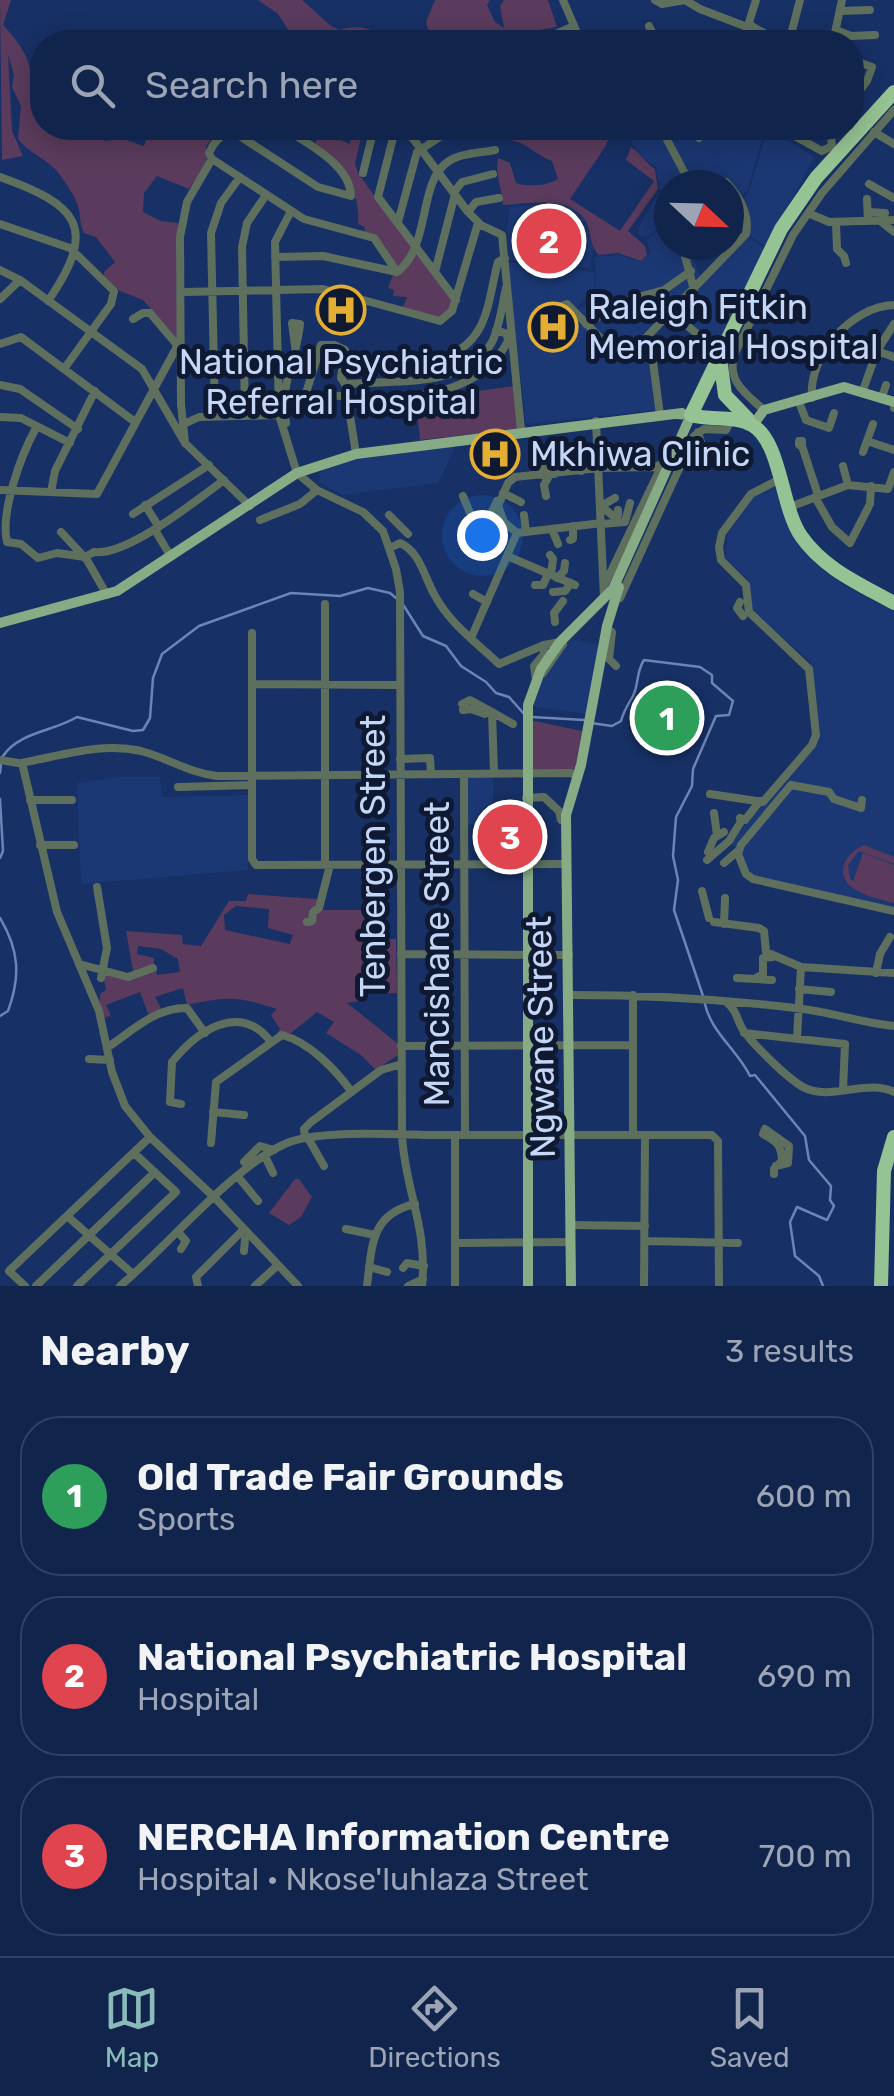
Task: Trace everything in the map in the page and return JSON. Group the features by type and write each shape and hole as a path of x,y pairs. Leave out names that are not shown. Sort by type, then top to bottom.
{"highway":[{"path":"864,125 894,92"},
{"path":"864,134 894,100"},
{"path":"692,417 790,215 850,140"},
{"path":"692,417 721,374 778,246 803,204 859,140"},
{"path":"721,374 730,404 770,446 804,540 823,561 894,600"},
{"path":"692,417 746,418"},
{"path":"882,1286 884,1171 894,1141"}],"main road":[{"path":"746,418 844,387 863,390 888,402"},
{"path":"0,623 107,595 172,558 297,473 356,454 596,421 660,415 692,417 613,589 588,617"},
{"name":"Ngwane Street","path":"571,1286 566,820 618,589 692,417"},
{"path":"528,1286 525,740 534,684 562,641 596,610 604,610 608,616 607,627"}],"street":[{"path":"563,0 576,30"},
{"path":"655,0 662,4 688,1 757,30"},
{"path":"746,30 756,0"},
{"path":"793,30 800,0"},
{"path":"836,30 842,0"},
{"path":"840,11 870,10"},
{"path":"565,30 574,26"},
{"path":"649,26 652,30"},
{"path":"864,35 875,35"},
{"path":"864,64 872,67 864,86"},
{"path":"746,418 731,365 808,212 894,110"},
{"path":"874,132 894,144"},
{"path":"217,140 209,152 212,160 304,219 374,238 397,272"},
{"path":"247,140 318,188 351,196 350,186 334,164 301,140"},
{"path":"363,173 371,140"},
{"path":"392,140 378,197 456,300"},
{"path":"416,140 468,212 478,223 502,235 522,430"},
{"path":"398,222 413,161 436,140"},
{"path":"668,140 685,170"},
{"path":"802,140 822,151 832,146 831,140"},
{"path":"397,272 416,248 438,170 454,158 495,150"},
{"path":"185,442 181,404 180,237 182,217 194,187 212,160"},
{"path":"434,272 454,193 462,182 493,174"},
{"path":"0,177 44,194 76,224 78,234 68,273 48,301"},
{"path":"215,416 211,232 220,203 240,177"},
{"path":"869,184 894,198"},
{"path":"245,416 244,235 247,223 266,194"},
{"path":"468,212 476,202 499,198"},
{"path":"808,212 821,220 852,224 867,209 886,223"},
{"path":"291,211 277,235 275,289 278,415 297,473"},
{"path":"744,211 744,236"},
{"path":"886,223 894,220"},
{"path":"182,292 323,289 440,321 450,315 456,300 478,223"},
{"path":"836,223 837,249 846,264"},
{"path":"885,238 886,223"},
{"path":"0,224 75,252 114,292 111,304 64,369"},
{"path":"275,257 322,256 397,272"},
{"path":"344,379 442,358 464,347 480,327 497,266 505,258"},
{"path":"687,260 694,290"},
{"path":"551,310 567,304 615,353 636,347 722,260"},
{"path":"0,270 20,280 142,369 185,442 250,506"},
{"path":"586,324 628,300 664,290 691,271"},
{"path":"0,300 20,280"},
{"path":"344,379 452,374 486,350 496,330 508,281"},
{"path":"826,438 806,396 831,343 864,311 879,311 893,304"},
{"path":"671,312 702,338"},
{"path":"133,319 150,313 180,342"},
{"path":"356,454 347,400 344,379 344,350 321,345 305,396 336,393 347,400 454,389 491,366 508,341 507,334 496,330"},
{"path":"286,423 282,392 289,376 295,336"},
{"path":"863,390 870,360 885,336"},
{"path":"885,336 894,360"},
{"path":"0,344 21,337 135,422"},
{"path":"5,490 97,494 180,342"},
{"path":"636,347 653,362 664,401 660,415"},
{"path":"289,376 308,383"},
{"path":"0,385 20,389 78,429"},
{"path":"886,385 888,402"},
{"path":"51,492 56,472 95,392"},
{"path":"184,424 199,417 278,415"},
{"path":"0,416 21,418 70,444"},
{"path":"692,417 702,446 709,454"},
{"path":"620,598 692,417"},
{"path":"596,421 604,601"},
{"path":"36,428 5,490 4,529 7,542 21,544 38,558 58,553 85,558 94,552 107,554 157,528 224,480"},
{"path":"606,584 673,440"},
{"path":"800,448 816,483 814,499 835,534 851,542 870,504 871,486"},
{"path":"574,458 580,458 583,474"},
{"path":"464,496 470,513 480,521 488,520 511,480 548,471 583,474 599,468 655,467 662,463"},
{"path":"133,514 209,465"},
{"path":"842,466 848,485"},
{"path":"524,488 548,471"},
{"path":"546,496 548,471"},
{"path":"790,507 848,485 888,488 894,472"},
{"name":"Tenbergen Street","path":"297,473 317,490 364,512 383,531 396,569 400,621 402,1134 403,1154 422,1230 422,1282"},
{"path":"744,804 763,802 815,739 806,670 749,612 746,584 728,569 719,547 722,533 751,494 782,478"},
{"path":"260,520 300,504 317,490"},
{"path":"502,496 521,502"},
{"path":"502,496 498,506 504,522 521,535"},
{"path":"600,507 615,498"},
{"path":"521,535 625,522 630,503"},
{"path":"145,506 172,558"},
{"path":"600,507 613,516 618,515 618,510"},
{"path":"389,515 408,534"},
{"path":"515,566 524,515"},
{"path":"539,518 558,544"},
{"path":"585,537 587,524"},
{"path":"570,540 574,538 573,526"},
{"path":"546,529 548,541"},
{"path":"61,532 85,558 107,595"},
{"path":"390,548 400,542 413,551 451,619 499,664 562,641"},
{"path":"550,555 552,576"},
{"path":"471,638 493,587 515,566 533,556"},
{"path":"535,586 564,571 564,564"},
{"path":"515,566 577,582 566,591 553,592"},
{"path":"493,587 505,592"},
{"path":"473,594 487,602"},
{"path":"556,622 554,613 563,601"},
{"path":"740,602 737,608 743,616"},
{"path":"307,922 312,921 312,912 319,908 327,865 326,604"},
{"path":"607,627 612,632 609,658 616,666"},
{"path":"252,633 252,859 260,866 566,864"},
{"path":"534,684 534,666 544,654 544,645"},
{"path":"522,654 526,665 534,666"},
{"path":"253,684 400,685"},
{"path":"462,707 470,700 513,724"},
{"path":"489,713 494,773"},
{"path":"400,732 411,733"},
{"path":"252,781 196,774 164,758 124,748 97,748 18,765 57,918 86,983 126,1106 150,1137 214,1198 241,1241 258,1244 264,1258 278,1265 298,1286"},
{"path":"400,755 423,753"},
{"path":"400,755 430,758 431,774"},
{"path":"178,787 326,775 527,773 577,777"},
{"name":"Mancishane Street","path":"455,1286 464,1046 464,774"},
{"path":"724,863 791,785 830,792 834,799 861,808 862,800"},
{"path":"710,794 758,803"},
{"path":"526,798 544,798 559,811 561,820 566,820"},
{"path":"30,800 72,800"},
{"path":"714,813 721,833 705,856 721,849 741,819 758,803"},
{"path":"512,823 526,825"},
{"path":"40,845 65,844"},
{"path":"738,850 746,874 754,879 894,911"},
{"path":"94,891 104,924 106,955 128,976 153,968"},
{"path":"702,891 711,920 764,931 766,952 772,957 801,967 894,974"},
{"path":"53,903 66,898"},
{"path":"724,924 725,898"},
{"path":"876,972 880,954 890,938"},
{"path":"401,954 568,954"},
{"path":"79,966 106,955"},
{"path":"756,978 763,974 763,958 772,957"},
{"path":"797,1039 801,967"},
{"path":"737,978 772,980"},
{"path":"799,990 831,992"},
{"path":"570,995 720,1000 798,1008 894,1026"},
{"path":"633,995 633,1134"},
{"path":"720,1000 733,1007 744,1032 804,1088 843,1090 881,1086 894,1092"},
{"path":"108,1047 178,1008 187,1008 189,1017 206,1034"},
{"path":"181,1104 172,1104 170,1098 174,1059 223,1021 234,1020 256,1028 270,1042"},
{"path":"744,1032 845,1044 843,1090"},
{"path":"218,1080 241,1068 282,1035 294,1039 332,1067 351,1092"},
{"path":"401,1046 633,1045"},
{"path":"88,1060 110,1060"},
{"path":"324,1166 307,1138 306,1126 386,1067 402,1064"},
{"path":"218,1080 226,1087"},
{"path":"213,1140 218,1080"},
{"path":"215,1113 244,1115"},
{"path":"765,1129 789,1146 788,1163 775,1170 782,1160 780,1145 764,1134 765,1129"},
{"path":"120,1286 133,1280 178,1232 202,1215 214,1198 265,1156 307,1138 633,1134 712,1135 718,1141 719,1286"},
{"path":"644,1286 645,1136"},
{"path":"25,1286 9,1272 150,1137"},
{"path":"244,1162 260,1146 274,1150"},
{"path":"77,1286 176,1192 134,1153"},
{"path":"265,1156 273,1174"},
{"path":"36,1286 155,1172"},
{"path":"238,1178 258,1201"},
{"path":"706,1202 719,1203"},
{"path":"367,1286 376,1235 392,1211 415,1204"},
{"path":"68,1216 133,1280"},
{"path":"190,1222 197,1230"},
{"path":"571,1225 645,1226"},
{"path":"346,1229 376,1235"},
{"path":"178,1232 186,1241 181,1249"},
{"path":"198,1286 196,1277 241,1241"},
{"path":"645,1241 738,1243"},
{"path":"456,1243 571,1242"},
{"path":"403,1268 406,1263 424,1266"},
{"path":"255,1286 278,1265"},
{"path":"369,1267 388,1272"},
{"path":"282,1286 290,1278"},
{"path":"408,1286 422,1282"}],"shaded area":[{"path":"0,0 11,0 3,25 19,45 30,72 30,140 126,140 144,146 146,140 211,140 206,146 207,164 189,189 157,176 144,193 143,212 161,221 178,223 177,339 143,300 120,291 104,277 115,262 96,237 84,233 78,207 55,169 18,139 21,106 12,87 14,75 8,54 12,131 23,156 2,160"},
{"path":"258,0 302,0 340,30 288,30 278,14"},
{"path":"435,0 490,0 487,5 495,22 504,28 500,6 504,0 548,0 557,27 428,30 426,22"},
{"path":"317,140 350,144 350,140 360,140 355,164 358,173 412,248 397,271 380,242 364,234 365,227 358,224 352,189 314,146"},
{"path":"507,140 608,140 570,199 620,231 654,181 654,195 628,231 645,246 647,255 641,261 618,253 599,255 587,224 572,208 538,203 503,205 498,158 510,163 516,183 526,185 558,179 552,161 521,143"},
{"path":"762,140 744,194 744,170 656,170 631,142"},
{"path":"764,140 787,140 814,157 767,247 750,236 744,198"},
{"path":"631,147 648,164 655,169 654,181 626,160"},
{"path":"654,201 654,232 646,237 639,235 638,228"},
{"path":"552,203 577,209 585,220 593,249 590,268 509,260 510,207"},
{"path":"654,233 654,260 694,260 703,283 726,260 744,260 744,241 748,237 766,249 733,314 722,304 732,316 715,349 671,310 636,344 651,358 657,410 526,424 507,262 594,272 595,289 577,310 597,299 595,257 617,255 641,262 650,253 647,239"},
{"path":"416,249 453,296 451,310 438,318 403,307 407,297 393,296 394,290 388,288 393,275 402,271"},
{"path":"514,386 519,429 420,440 417,409 402,410 401,402"},
{"path":"448,443 455,447 438,483 342,495 319,482 321,471 360,457"},
{"path":"777,486 791,531 817,565 848,588 894,611 894,908 753,877 731,842 817,741 811,662 752,611 748,579 726,559 727,535 754,495"},
{"path":"568,638 599,645 589,714 532,704 536,687"},
{"path":"674,689 697,714 660,747 638,722"},
{"path":"530,720 582,731 575,770 530,771"},
{"path":"117,777 160,777 162,797 249,795 248,870 81,884 77,783"},
{"path":"467,778 493,778 493,825 467,824"},
{"path":"864,845 894,857 894,864 859,851 848,865 850,879 853,881 863,853 894,865 894,903 857,891 844,878 846,861"},
{"path":"248,894 317,899 318,910 365,910 363,941 396,939 397,993 367,993 364,1000 347,1003 397,1043 398,1055 376,1070 361,1055 326,1033 334,1022 317,1012 291,1033 277,1033 280,1029 271,1015 277,1009 232,999 187,1005 183,988 155,997 162,1010 149,1016 140,992 106,1005 111,1015 105,1018 99,1002 106,990 103,974 127,979 156,969 157,975 180,972 178,959 161,949 138,946 137,954 154,958 154,964 133,971 126,931 182,935 183,944 201,946 229,901 246,901","holes":["236,906 269,909 268,928 293,935 290,944 225,930 224,915"]},
{"path":"295,1179 312,1197 301,1217 289,1225 269,1213"}],"waterway":[{"path":"3,756 27,737 77,717 143,730 150,718 153,678 162,654 199,626 291,593 340,596 368,588 396,598"},
{"path":"402,603 423,636 446,646 461,666 496,693 509,697 525,715"},
{"path":"591,723 612,726 621,721 644,660 700,667 712,675 712,683 733,701 729,715 716,716 693,769 692,786 676,817 673,856 678,880 674,910 703,996"},
{"path":"532,717 584,720"},
{"path":"0,773 1,764"},
{"path":"0,799 0,858"},
{"path":"0,918 16,963 8,1011 0,1016"},
{"path":"705,1004 713,1024 750,1076 755,1075 805,1136 809,1160 831,1186 830,1200 834,1206 827,1220 797,1207 790,1222 795,1256 819,1276 823,1286"}],"place":[{"name":"National Psychiatric Hospital","path":"549,241"},
{"name":"National Psychiatric Referral Hospital","path":"341,310"},
{"name":"Raleigh Fitkin Memorial Hospital","path":"553,327"},
{"name":"Mkhiwa Clinic","path":"495,454"},
{"name":"Old Trade Fair Grounds","path":"667,718"},
{"name":"NERCHA Information Centre","path":"510,837"}]}
